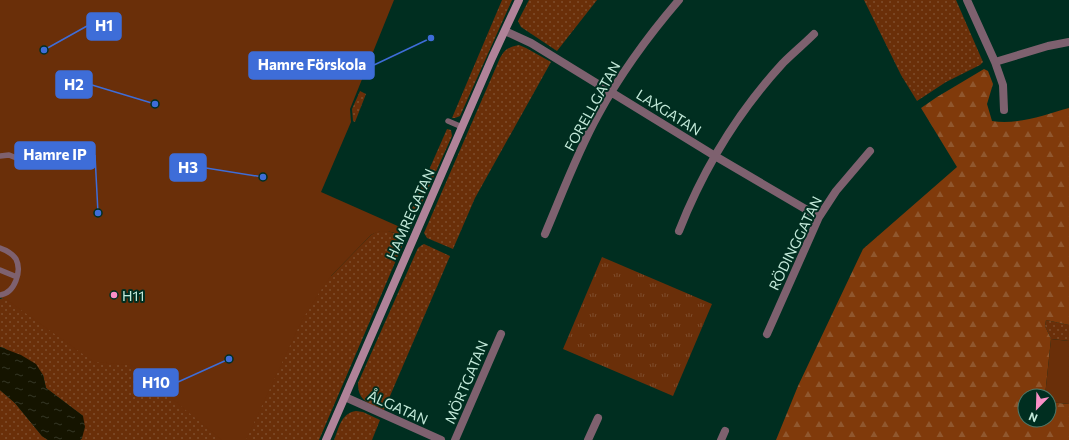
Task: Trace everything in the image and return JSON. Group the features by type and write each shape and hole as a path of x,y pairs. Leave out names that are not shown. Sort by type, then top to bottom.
{"street":[{"name":"HAMREGATAN","path":"326,440 519,0"},
{"name":"FORELLGATAN","path":"545,234 581,149 611,92 640,48 678,0"},
{"path":"967,0 995,62 1002,85 1004,110"},
{"name":"LAXGATAN","path":"505,31 531,43 715,156 819,217"},
{"path":"678,231 689,205 723,141 752,101 783,64 814,34"},
{"path":"995,62 1048,46 1069,42"},
{"name":"RÖDINGGATAN","path":"767,334 819,217 836,191 870,151"},
{"name":"MÖRTGATAN","path":"455,440 501,334"},
{"name":"ÅLGATAN","path":"345,398 441,440"},
{"path":"588,440 598,418"},
{"path":"721,440 724,431"}],"lane":[{"path":"448,121 462,127"},
{"path":"0,156 9,155 19,159"},
{"path":"0,248 11,253 16,259 17,263 17,277 11,290 6,294 0,295"},
{"path":"0,270 17,277"}],"green space":[{"path":"0,0 394,0 350,109 351,122 321,192 409,231 406,237 384,231 371,235 331,276 302,320 246,440 222,440 131,365 94,362 7,300 0,297"},
{"path":"502,0 512,0 460,116 452,118"},
{"path":"529,0 597,0 557,51 521,27 518,21"},
{"path":"864,0 956,0 983,62 980,65 946,82 917,101 901,75"},
{"path":"519,45 551,62 475,198 453,249 427,238 424,233 500,58 508,49"},
{"path":"984,69 988,71 993,84 987,104 992,121 1011,122 1041,116 1069,108 1069,325 1046,320 1045,326 1051,339 1046,388 1017,388 1017,428 1057,428 1057,403 1069,404 1069,440 776,440 798,386 863,249 957,167 921,108"},
{"path":"360,91 366,94 355,122 353,121 352,109"},
{"path":"447,129 451,130 452,136 409,231 403,229"},
{"path":"385,230 406,237 319,440 80,440 82,438 83,416 46,388 43,375 4,348 0,347 0,299 8,297 331,276 371,235"},
{"path":"424,244 450,256 384,410 362,398 358,383 418,248"},
{"path":"602,257 712,304 673,396 563,349"},
{"path":"1046,320 1069,325 1069,341 1051,339 1045,326"},
{"path":"1051,339 1069,341 1069,404 1057,403 1057,388 1046,388"},
{"path":"0,390 15,403 42,436 48,440 0,440"},
{"path":"351,412 363,412 380,420 372,440 334,440 339,426 344,418"}],"water":[{"path":"0,347 21,355 36,364 43,375 46,388 83,416 85,427 80,440 48,440 42,436 15,403 0,390"}],"place":[{"name":"Hamre Förskola","path":"431,38"},
{"name":"H1","path":"44,50"},
{"name":"H2","path":"155,104"},
{"name":"H3","path":"263,177"},
{"name":"Hamre IP","path":"98,213"},
{"name":"H11","path":"114,295"},
{"name":"H10","path":"229,359"}]}
